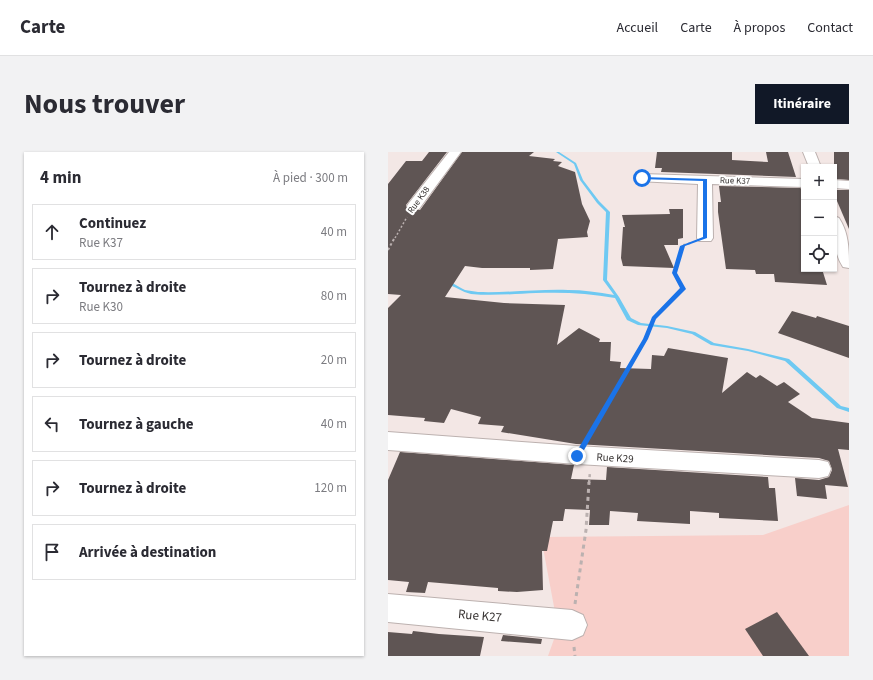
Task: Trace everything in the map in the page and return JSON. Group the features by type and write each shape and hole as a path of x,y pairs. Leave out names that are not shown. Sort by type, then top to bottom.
{"street":[{"name":"Rue K38","path":"414,206 455,152"},
{"path":"809,152 814,164"},
{"name":"Rue K37","path":"642,178 801,183"},
{"path":"705,180 705,238"},
{"path":"837,184 849,185"},
{"path":"837,229 849,262"},
{"name":"Rue K29","path":"388,441 540,451 577,456 819,469"},
{"name":"Rue K27","path":"388,608 572,625"}],"path":[{"name":"Rue K38","path":"388,250 414,206"},
{"path":"575,656 572,625 586,530 590,471 589,466 577,456 646,339 654,318 683,289 675,273 683,246 705,238"}],"shaded area":[{"path":"849,505 849,656 548,656 558,628 541,537 763,535"}],"building":[{"path":"429,152 447,152 406,205 409,210 420,210 462,152 534,152 529,156 555,159 553,161 562,162 558,166 575,172 582,204 590,221 587,232 588,237 558,239 553,269 530,270 530,268 482,268 465,266 445,297 504,303 565,305 557,345 579,328 600,339 599,342 611,342 610,361 621,362 620,368 651,369 652,355 664,356 668,348 728,358 722,393 747,372 756,378 760,375 777,386 784,382 800,394 788,402 812,418 849,423 849,450 838,449 848,487 825,485 827,499 797,496 795,478 819,480 829,477 832,470 829,461 819,458 576,444 501,432 504,426 478,424 481,417 451,409 444,423 424,421 425,418 388,415 388,308 401,295 388,294 388,184 406,161 422,161"},
{"path":"657,152 732,152 732,160 768,162 766,152 788,152 796,177 661,172 662,168 655,168"},
{"path":"834,152 849,152 849,180 837,179 837,164 834,164"},
{"path":"719,186 801,188 801,272 823,272 827,285 775,282 774,274 756,274 755,270 726,269 718,212 718,202 721,202"},
{"path":"837,190 849,190 849,229 837,201"},
{"path":"669,209 683,209 683,238 678,239 678,245 664,245 674,268 623,266 621,258 623,227 625,227 622,215 670,214"},
{"path":"792,311 816,318 817,316 849,326 849,358 778,333"},
{"path":"400,452 574,465 571,479 606,480 607,467 768,477 769,488 775,488 778,521 719,518 719,513 690,511 690,524 637,521 638,513 610,511 609,525 589,525 590,510 565,509 563,521 553,521 547,551 542,551 543,590 517,592 498,591 498,588 428,582 425,593 406,592 409,582 388,580 388,480"},
{"path":"777,612 809,656 763,656 745,629"},
{"path":"413,631 484,637 480,656 388,656 388,632 412,634"},
{"path":"503,635 542,639 541,644 501,641"}],"waterway":[{"path":"557,152 575,164 582,180 598,202 608,212 605,280 617,297"},
{"path":"447,283 465,291 474,293 567,291 617,297"},
{"path":"617,297 629,319 640,324 667,327 693,333 713,344 748,350 787,360 839,407 849,410"}],"route":[{"path":"577,456 646,339 654,318 683,289 675,273 683,246 705,238 705,180 642,178"}]}
